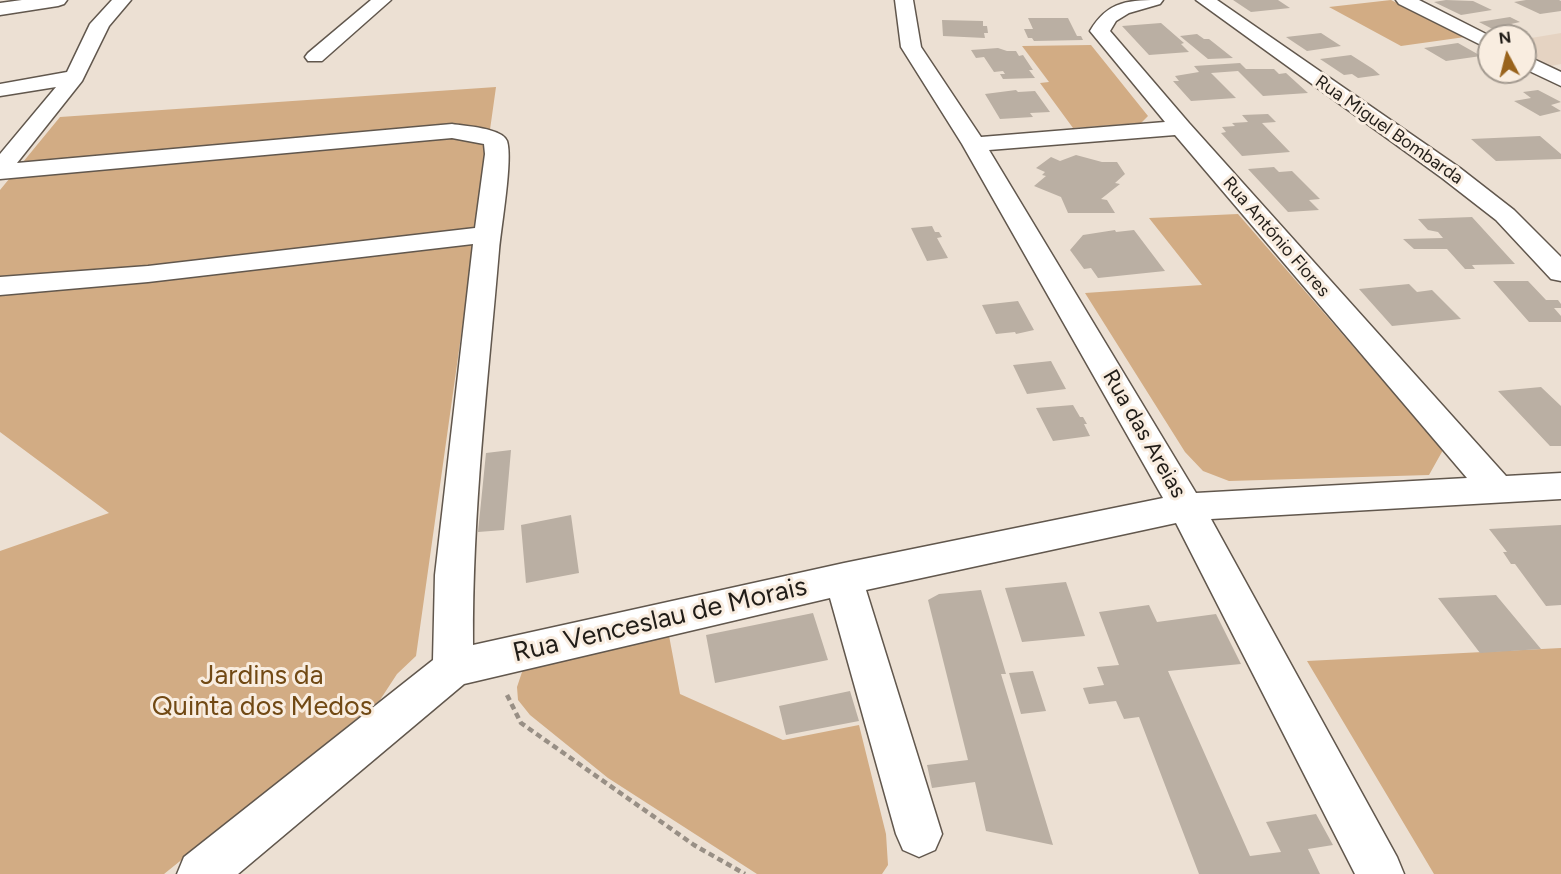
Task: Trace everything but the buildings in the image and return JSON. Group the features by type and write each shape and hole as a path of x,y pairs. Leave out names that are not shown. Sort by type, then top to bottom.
{"street":[{"path":"0,9 58,0"},
{"path":"122,0 100,24 75,77 10,145 0,170 452,131 482,135 495,140 497,154 487,234 454,575 471,664"},
{"path":"315,57 382,0"},
{"name":"Rua das Areias","path":"904,0 911,46 974,144 1186,507 1380,874"},
{"name":"Rua António Flores","path":"1154,0 1116,11 1105,19 1100,31 1181,128 1498,490"},
{"name":"Rua Miguel Bombarda","path":"1205,0 1451,173 1505,215 1561,273"},
{"path":"1405,0 1477,37"},
{"path":"1537,67 1561,80"},
{"path":"0,90 75,77"},
{"path":"974,144 1181,128"},
{"path":"0,286 148,274 487,234"},
{"path":"1186,507 1561,486"},
{"name":"Rua Venceslau de Morais","path":"201,874 471,664 844,579 1186,507"},
{"path":"844,579 919,834"}],"path":[{"path":"471,664 521,723 694,845 745,874"}],"shaded area":[{"path":"1561,33 1561,64 1551,66 1537,59 1537,37"}],"green space":[{"path":"1391,0 1465,37 1401,46 1329,7"},
{"path":"1091,45 1148,116 1141,123 1073,128 1040,83 1049,82 1022,46"},
{"name":"Jardins da Quinta dos Medos","path":"496,87 416,656 397,674 380,700 164,874 0,874 0,551 109,513 0,432 0,190 60,117"},
{"path":"1238,214 1443,450 1429,475 1229,481 1203,471 1185,452 1085,293 1202,285 1149,218"},
{"path":"667,625 680,694 783,740 859,725 886,834 888,865 882,874 757,874 608,778 530,715 518,700 517,687 523,669"},
{"path":"1561,648 1561,874 1434,874 1307,661"}]}
